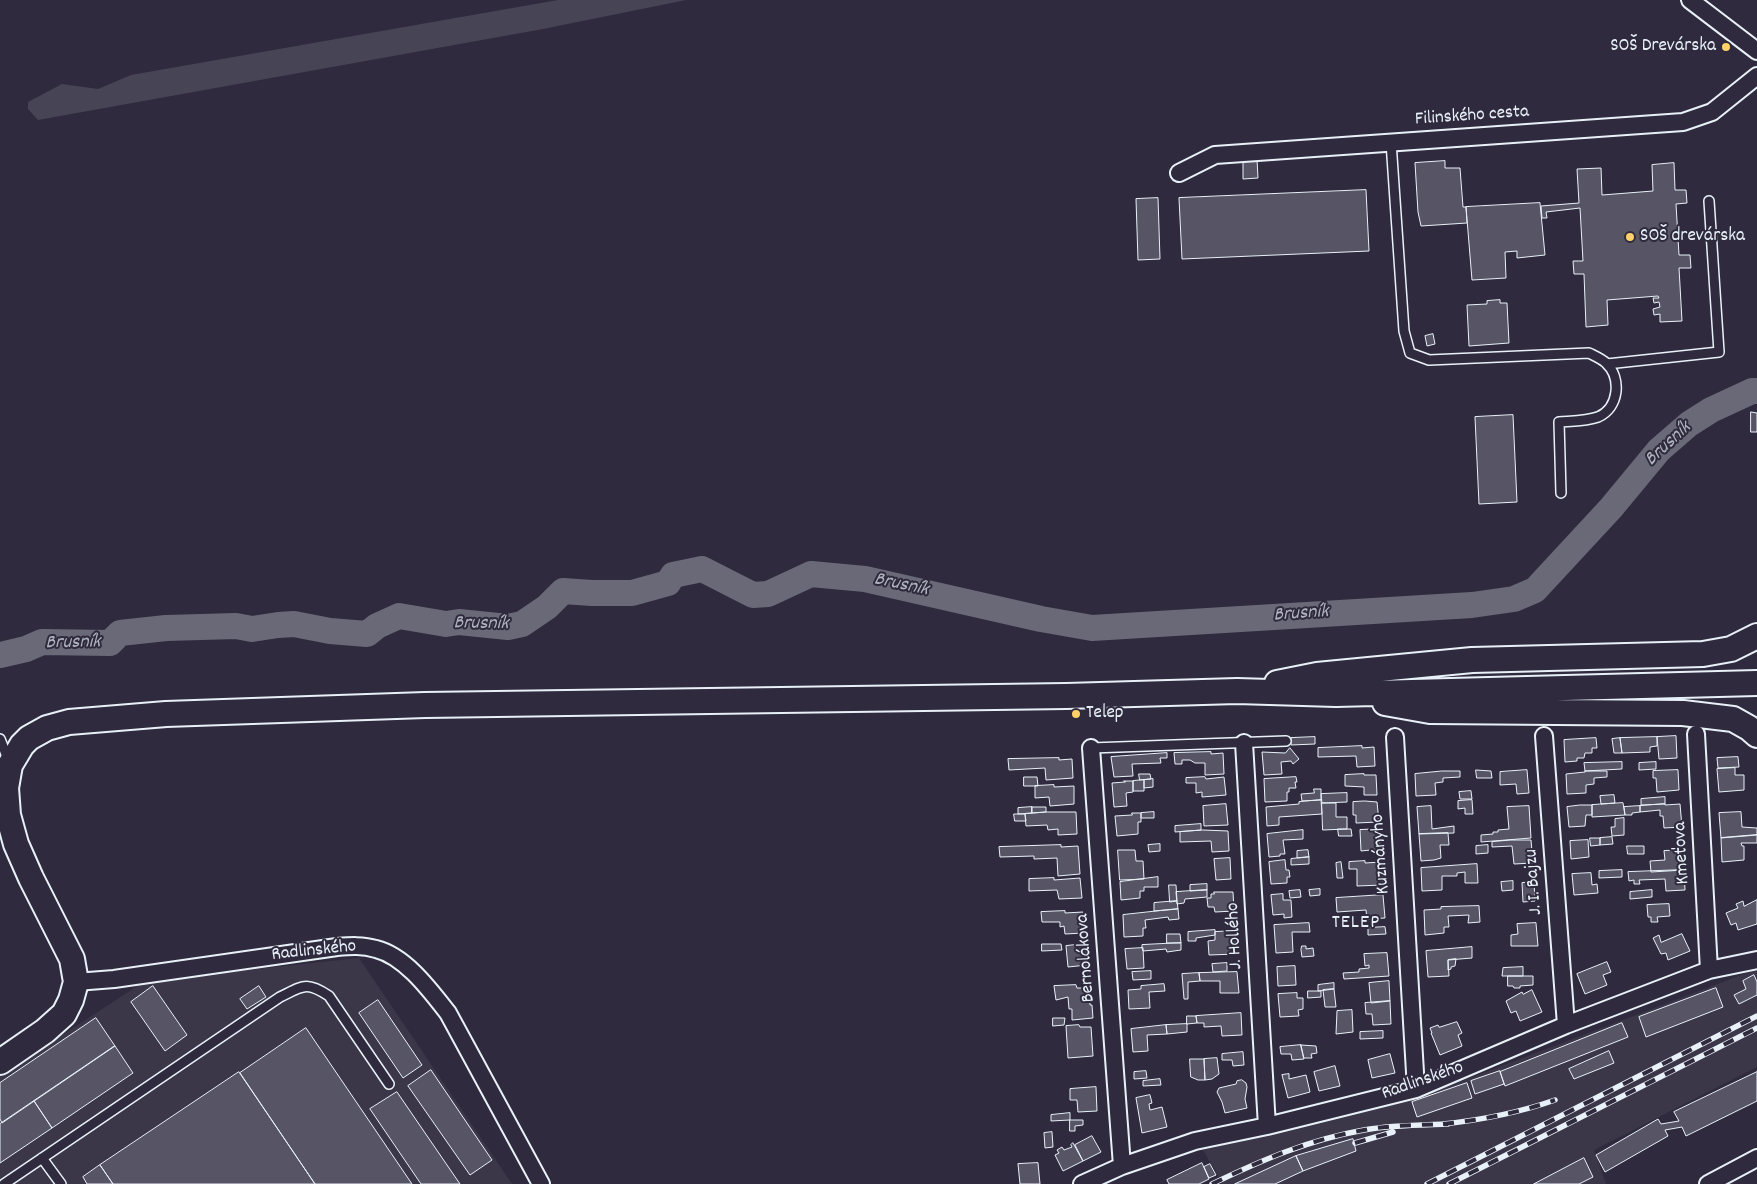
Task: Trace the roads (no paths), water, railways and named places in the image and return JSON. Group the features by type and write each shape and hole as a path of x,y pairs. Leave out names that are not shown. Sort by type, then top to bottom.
{"main road":[{"path":"1237,691 1317,675 1472,660 1719,652 1731,649 1757,636"},
{"path":"0,1062 45,1031 64,1014 71,1000 76,982 72,959 22,860 11,830 6,788 10,765 14,756 25,742 46,728 69,722 166,714 425,705 1066,696 1237,691 1336,694 1757,683"},
{"path":"1336,694 1430,711 1683,713 1733,719 1757,735"}],"street":[{"path":"1690,0 1757,51"},
{"name":"Filinského cesta","path":"1179,173 1215,155 1683,122 1712,112 1757,76"},
{"name":"Kmeťova","path":"1696,734 1710,970"},
{"name":"J. I. Bajzu","path":"1544,736 1566,1025"},
{"name":"Kuzmányho","path":"1395,737 1416,1089"},
{"name":"J. Hollého","path":"1244,743 1267,1126"},
{"name":"Bernolákova","path":"1092,748 1122,1166"},
{"name":"Radlinského","path":"76,982 114,979 337,947 359,946 377,949 393,956 411,970 448,1013 541,1184"},
{"name":"Radlinského","path":"1082,1184 1122,1166 1195,1141 1267,1126 1416,1089 1566,1025 1710,970 1757,960"},
{"path":"1708,1184 1757,1158"}],"lane":[{"path":"1391,142 1404,331 1410,353 1429,360 1590,353 1607,364 1616,380 1616,396 1608,410 1599,416 1559,422 1561,492"},
{"path":"1607,364 1720,352 1709,200"},
{"path":"0,739 10,765"},
{"path":"1092,748 1286,741"},
{"path":"4,1184 280,997 303,986 316,987 329,996 389,1084"},
{"path":"42,1158 60,1184"}],"waterway":[{"name":"Brusník","path":"0,655 26,649 42,642 110,643 120,633 166,628 236,626 252,629 294,624 330,631 367,634 377,626 399,616 446,624 459,622 508,627 522,624 547,607 563,591 632,593 668,583 673,575 702,569 753,595 768,594 811,574 865,579 1041,619 1092,628 1472,605 1514,599 1535,590 1611,508 1659,450 1689,424 1711,410 1752,391 1757,391"}],"railway":[{"path":"1427,1184 1757,1016"},
{"path":"1449,1184 1757,1028"},
{"path":"1443,1124 1499,1115 1555,1100"},
{"path":"1212,1184 1304,1145 1343,1134 1385,1127 1448,1124"},
{"path":"1355,1143 1393,1132"}],"place":[{"name":"SOŠ Drevárska","path":"1726,47"},
{"name":"SOŠ drevárska","path":"1630,237"},
{"name":"Telep","path":"1076,714"}],"district":[{"name":"TELEP","path":"1356,924"}]}
